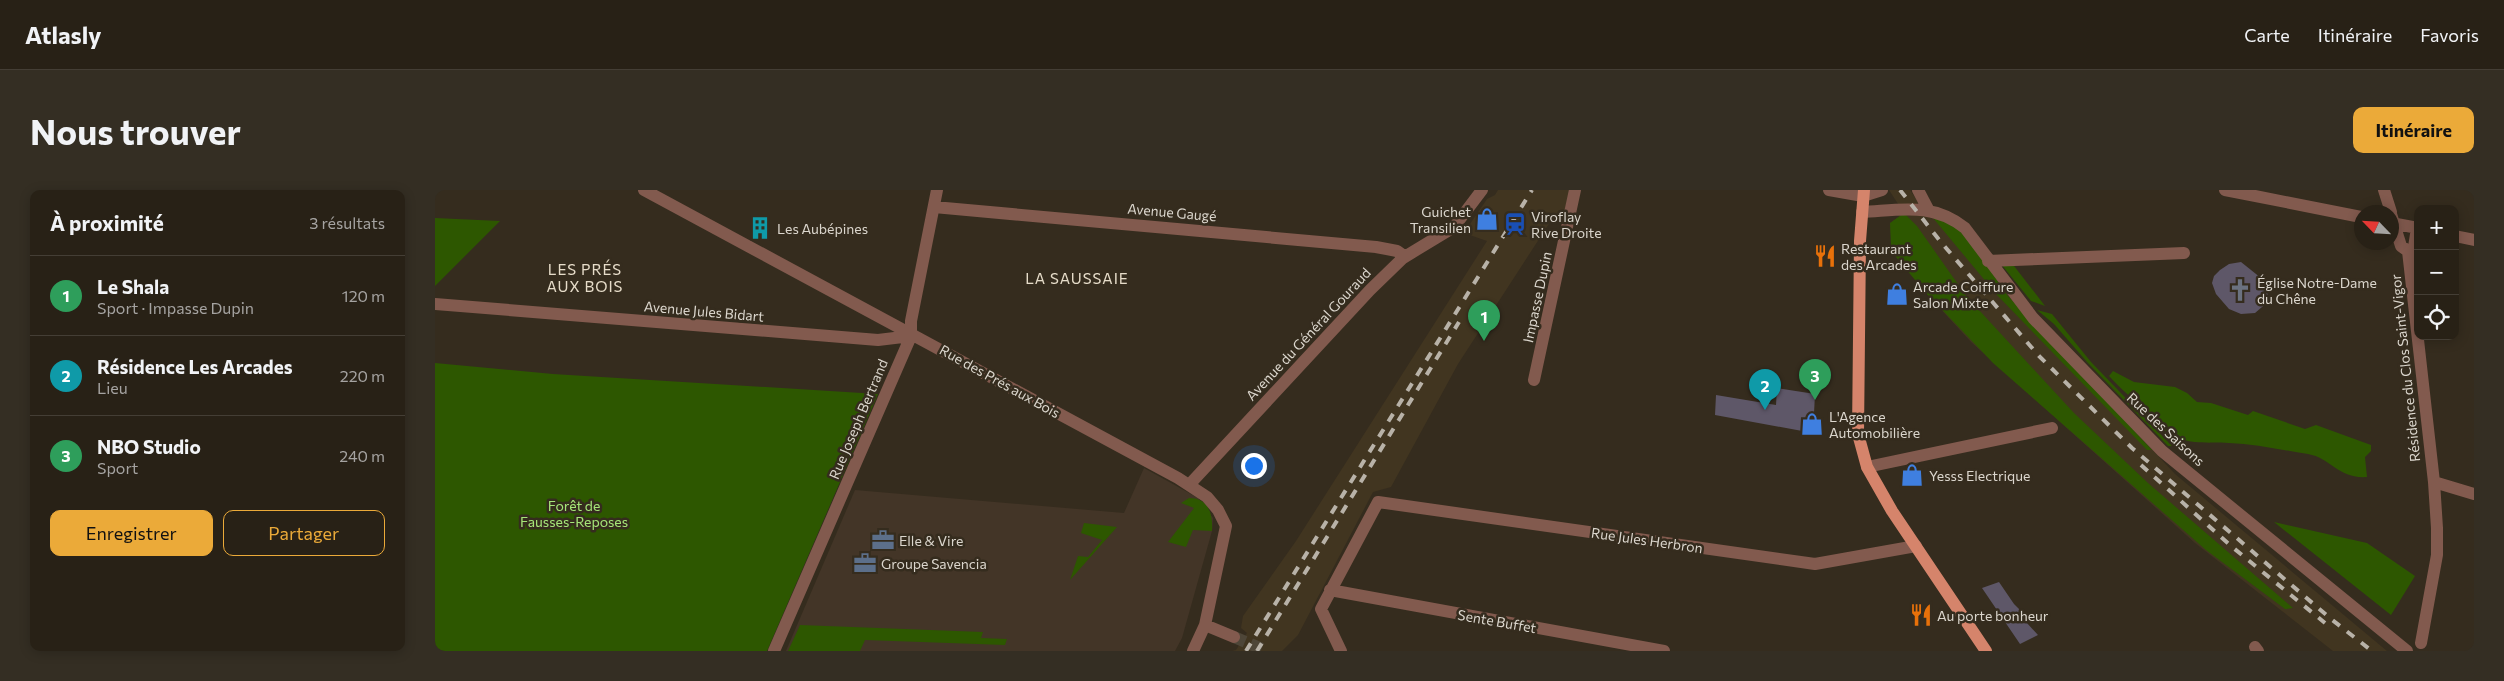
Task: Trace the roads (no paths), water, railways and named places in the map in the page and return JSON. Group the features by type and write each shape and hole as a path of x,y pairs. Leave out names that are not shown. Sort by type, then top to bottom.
{"main road":[{"path":"1863,193 1858,434 1867,467 1892,511 1986,651"}],"street":[{"name":"Rue des Prés aux Bois","path":"643,190 911,336 932,344 1189,485 1213,501 1222,514 1226,526 1205,624 1193,651"},
{"name":"Rue Joseph Bertrand","path":"774,651 911,336 911,321 937,190"},
{"name":"Avenue du Général Gouraud","path":"1189,485 1262,404 1404,256 1448,232 1463,219 1481,190"},
{"name":"Impasse Dupin","path":"1535,380 1575,190"},
{"path":"1829,190 1863,193 1882,190"},
{"path":"1918,190 1928,209"},
{"path":"2225,190 2354,216"},
{"name":"Résidence du Clos Saint-Vigor","path":"2384,190 2388,205"},
{"name":"Avenue Gaugé","path":"934,207 1367,246 1397,252 1404,256"},
{"name":"Rue des Saisons","path":"1862,212 1928,209 1955,220 1965,228 1988,261 2033,318 2161,451 2407,651"},
{"path":"2399,221 2414,227"},
{"path":"2459,237 2474,240"},
{"name":"Résidence du Clos Saint-Vigor","path":"2399,240 2401,246 2408,251 2434,482 2437,555 2421,643"},
{"name":"Résidence du Clos Saint-Vigor","path":"2408,251 2414,247"},
{"path":"1988,261 2184,253"},
{"name":"Avenue Jules Bidart","path":"435,304 878,340 911,336"},
{"path":"1867,467 2052,428"},
{"path":"2434,482 2474,494"},
{"name":"Rue Jules Herbron","path":"1330,590 1378,502 1815,564 1916,546"},
{"path":"1330,590 1321,613 1341,651"},
{"name":"Sente Buffet","path":"1330,590 1664,651"},
{"path":"1205,624 1233,637"}],"tunnel":[{"path":"1234,637 1267,651"}],"railway":[{"path":"1246,651 1532,190"},
{"path":"1900,190 1940,241 2039,356 2132,448 2331,619 2372,651"},
{"path":"1257,651 1459,322"},
{"path":"2141,465 2231,546 2325,623"}],"place":[{"name":"Guichet Transilien","path":"1487,219"},
{"name":"Viroflay Rive Droite","path":"1515,224"},
{"name":"Les Aubépines","path":"760,228"},
{"name":"Restaurant des Arcades","path":"1825,256"},
{"name":"Église Notre-Dame du Chêne","path":"2240,290"},
{"name":"Arcade Coiffure Salon Mixte","path":"1897,294"},
{"name":"Le Shala","path":"1484,341"},
{"name":"NBO Studio","path":"1815,400"},
{"name":"Résidence Les Arcades","path":"1765,410"},
{"name":"L'Agence Automobilière","path":"1812,424"},
{"name":"Yesss Electrique","path":"1912,475"},
{"name":"Elle & Vire","path":"883,540"},
{"name":"Groupe Savencia","path":"865,563"},
{"name":"Au porte bonheur","path":"1921,615"}],"district":[{"name":"LES PRÉS AUX BOIS","path":"585,278"},
{"name":"LA SAUSSAIE","path":"1077,278"}],"park label":[{"name":"Forêt de Fausses-Reposes","path":"574,514"}]}
